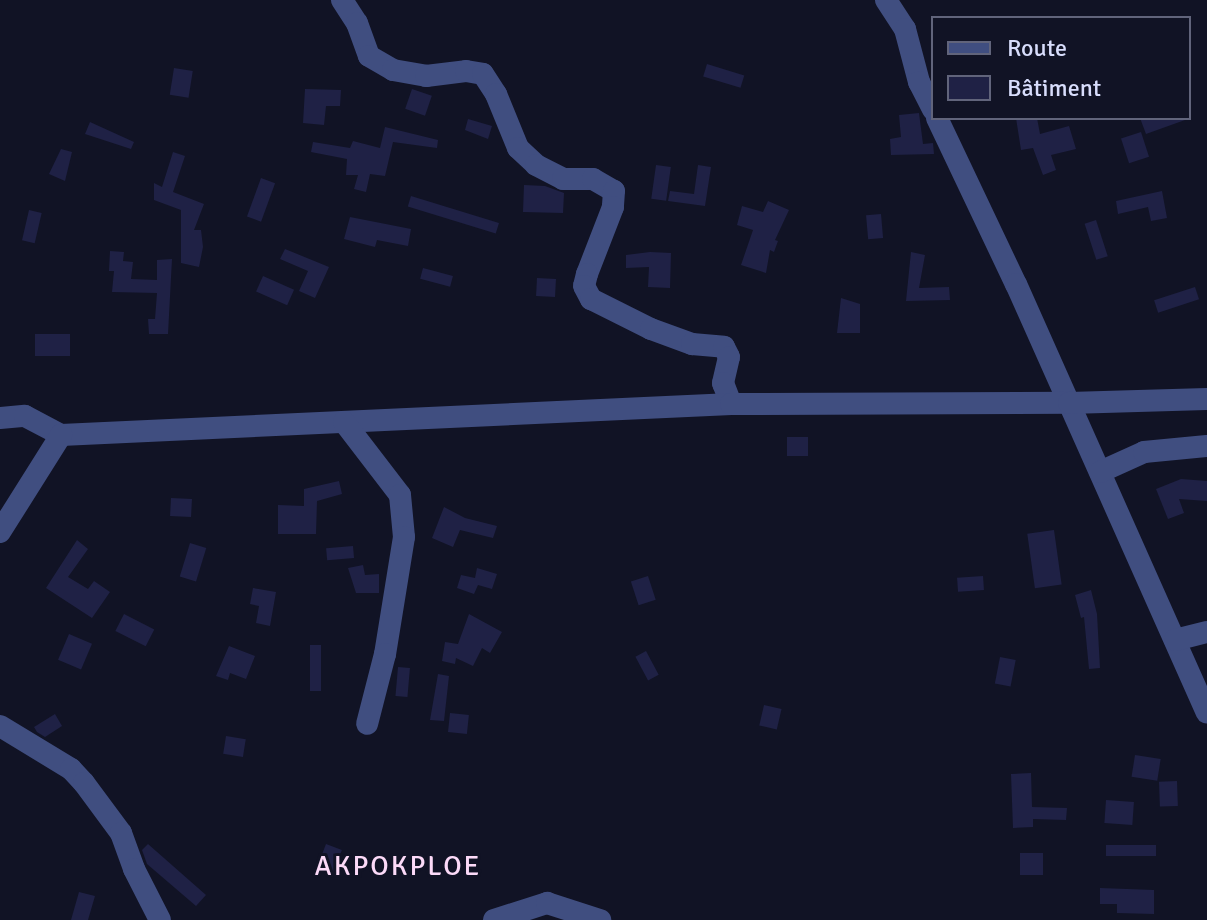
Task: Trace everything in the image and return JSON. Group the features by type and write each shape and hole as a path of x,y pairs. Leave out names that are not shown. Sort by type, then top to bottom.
{"street":[{"path":"342,0 357,23 369,56 393,70 426,76 466,71 483,74 496,94 518,148 536,165 563,179 593,179 614,191 613,207 584,286 591,299 651,329 692,344 724,347 729,357 723,383 731,404"},
{"path":"886,0 905,29 919,82 931,106"},
{"path":"938,120 1207,712"},
{"path":"0,418 25,416 61,435 731,404 1069,403 1207,399"},
{"path":"344,422 400,495 404,537 385,654 367,724"},
{"path":"0,532 61,435"},
{"path":"1100,472 1144,452 1207,446"},
{"path":"1175,640 1207,632"},
{"path":"0,726 71,769 84,783 121,833 134,869 160,920"},
{"path":"494,920 547,903 600,920"}],"building":[{"path":"707,64 744,75 740,88 703,76"},
{"path":"174,68 193,71 189,98 170,95"},
{"path":"305,89 341,90 340,106 326,106 324,125 303,123"},
{"path":"412,89 432,96 425,116 405,109"},
{"path":"919,113 923,144 933,143 934,154 891,155 890,139 901,137 899,115"},
{"path":"468,119 492,126 488,139 465,130"},
{"path":"1016,120 1037,120 1040,134 1069,126 1076,149 1051,155 1056,170 1043,175 1033,148 1021,150"},
{"path":"1141,120 1185,120 1146,134"},
{"path":"90,122 134,142 131,149 85,134"},
{"path":"385,127 438,140 437,148 393,142 385,176 370,174 366,192 354,189 358,175 346,175 347,159 311,152 313,142 350,148 353,141 380,148"},
{"path":"1141,132 1149,157 1129,163 1121,138"},
{"path":"61,149 72,152 65,181 49,174"},
{"path":"173,152 185,156 173,192 204,204 194,230 201,230 203,247 199,267 181,263 181,210 154,200 154,183 162,187"},
{"path":"656,165 671,167 666,201 651,199"},
{"path":"698,165 711,167 705,206 668,201 670,191 694,194"},
{"path":"261,178 275,183 261,222 247,217"},
{"path":"524,185 545,186 564,193 563,213 523,212"},
{"path":"1162,191 1167,218 1151,221 1148,207 1118,214 1116,201"},
{"path":"411,196 499,223 496,233 408,207"},
{"path":"768,201 789,210 775,240 778,241 774,252 770,250 766,273 741,265 753,230 737,225 742,206 763,212"},
{"path":"29,210 42,213 35,243 22,240"},
{"path":"881,214 883,238 868,239 866,215"},
{"path":"350,217 411,229 408,246 377,240 375,247 344,239"},
{"path":"1096,220 1108,256 1096,260 1085,224"},
{"path":"285,249 329,267 315,298 299,291 308,271 280,259"},
{"path":"110,251 124,252 123,261 133,262 131,279 157,280 157,260 172,259 168,334 149,334 148,319 155,319 157,293 112,292 114,271 109,271"},
{"path":"911,252 925,255 919,288 949,287 950,300 906,301"},
{"path":"671,253 670,288 648,287 649,267 626,268 626,255"},
{"path":"423,268 453,276 450,287 420,279"},
{"path":"263,276 294,290 287,305 256,292"},
{"path":"537,278 556,279 555,297 536,296"},
{"path":"1195,287 1199,299 1158,313 1154,300"},
{"path":"841,298 860,304 860,333 837,333"},
{"path":"35,334 70,334 70,356 35,356"},
{"path":"787,437 808,437 808,456 787,456"},
{"path":"1181,479 1207,481 1207,501 1179,499 1184,513 1168,519 1156,489"},
{"path":"339,481 342,494 317,501 316,534 278,534 278,505 304,506 304,489"},
{"path":"171,498 192,499 191,517 170,516"},
{"path":"444,507 465,518 497,526 493,538 460,530 453,547 432,538"},
{"path":"1054,530 1062,584 1035,588 1027,534"},
{"path":"77,540 88,549 68,577 88,589 94,581 110,592 92,618 46,588"},
{"path":"190,543 206,548 196,581 180,576"},
{"path":"353,546 354,558 327,560 326,548"},
{"path":"363,565 365,575 379,574 379,593 356,593 348,568"},
{"path":"477,568 497,574 492,589 478,585 474,594 457,588 461,575 475,578"},
{"path":"648,576 656,600 639,605 631,582"},
{"path":"983,576 984,590 958,592 957,578"},
{"path":"253,588 276,592 270,626 256,623 259,606 250,604"},
{"path":"1091,590 1097,614 1100,668 1089,669 1084,617 1081,618 1075,595"},
{"path":"124,614 154,629 146,646 115,631"},
{"path":"469,614 502,632 490,653 482,648 473,666 456,658 455,664 442,661 445,642 458,644"},
{"path":"69,634 92,644 81,670 58,660"},
{"path":"310,645 321,645 321,691 310,691"},
{"path":"229,646 255,656 246,679 230,673 228,680 216,676"},
{"path":"646,651 659,675 648,680 635,657"},
{"path":"1000,657 1016,660 1011,687 995,684"},
{"path":"398,667 410,668 407,697 395,696"},
{"path":"438,674 449,676 444,721 430,720"},
{"path":"764,705 782,709 777,730 759,725"},
{"path":"450,713 469,715 467,734 448,732"},
{"path":"55,714 62,726 45,737 37,732 34,727"},
{"path":"226,736 246,739 243,757 223,754"},
{"path":"1135,755 1161,759 1157,781 1132,777"},
{"path":"1031,773 1032,807 1067,808 1066,820 1033,819 1033,827 1013,828 1011,774"},
{"path":"1177,781 1178,806 1160,807 1159,782"},
{"path":"1106,800 1134,802 1132,825 1104,823"},
{"path":"148,844 206,895 196,906 147,864 142,850"},
{"path":"326,844 342,850 333,873 317,867"},
{"path":"1106,845 1156,845 1156,856 1106,856"},
{"path":"1020,853 1043,853 1043,875 1020,875"},
{"path":"1100,888 1154,890 1154,914 1117,913 1117,904 1100,904"},
{"path":"79,892 95,896 88,920 71,920"}],"district":[{"name":"AKPOKPLOE","path":"398,866"}]}
